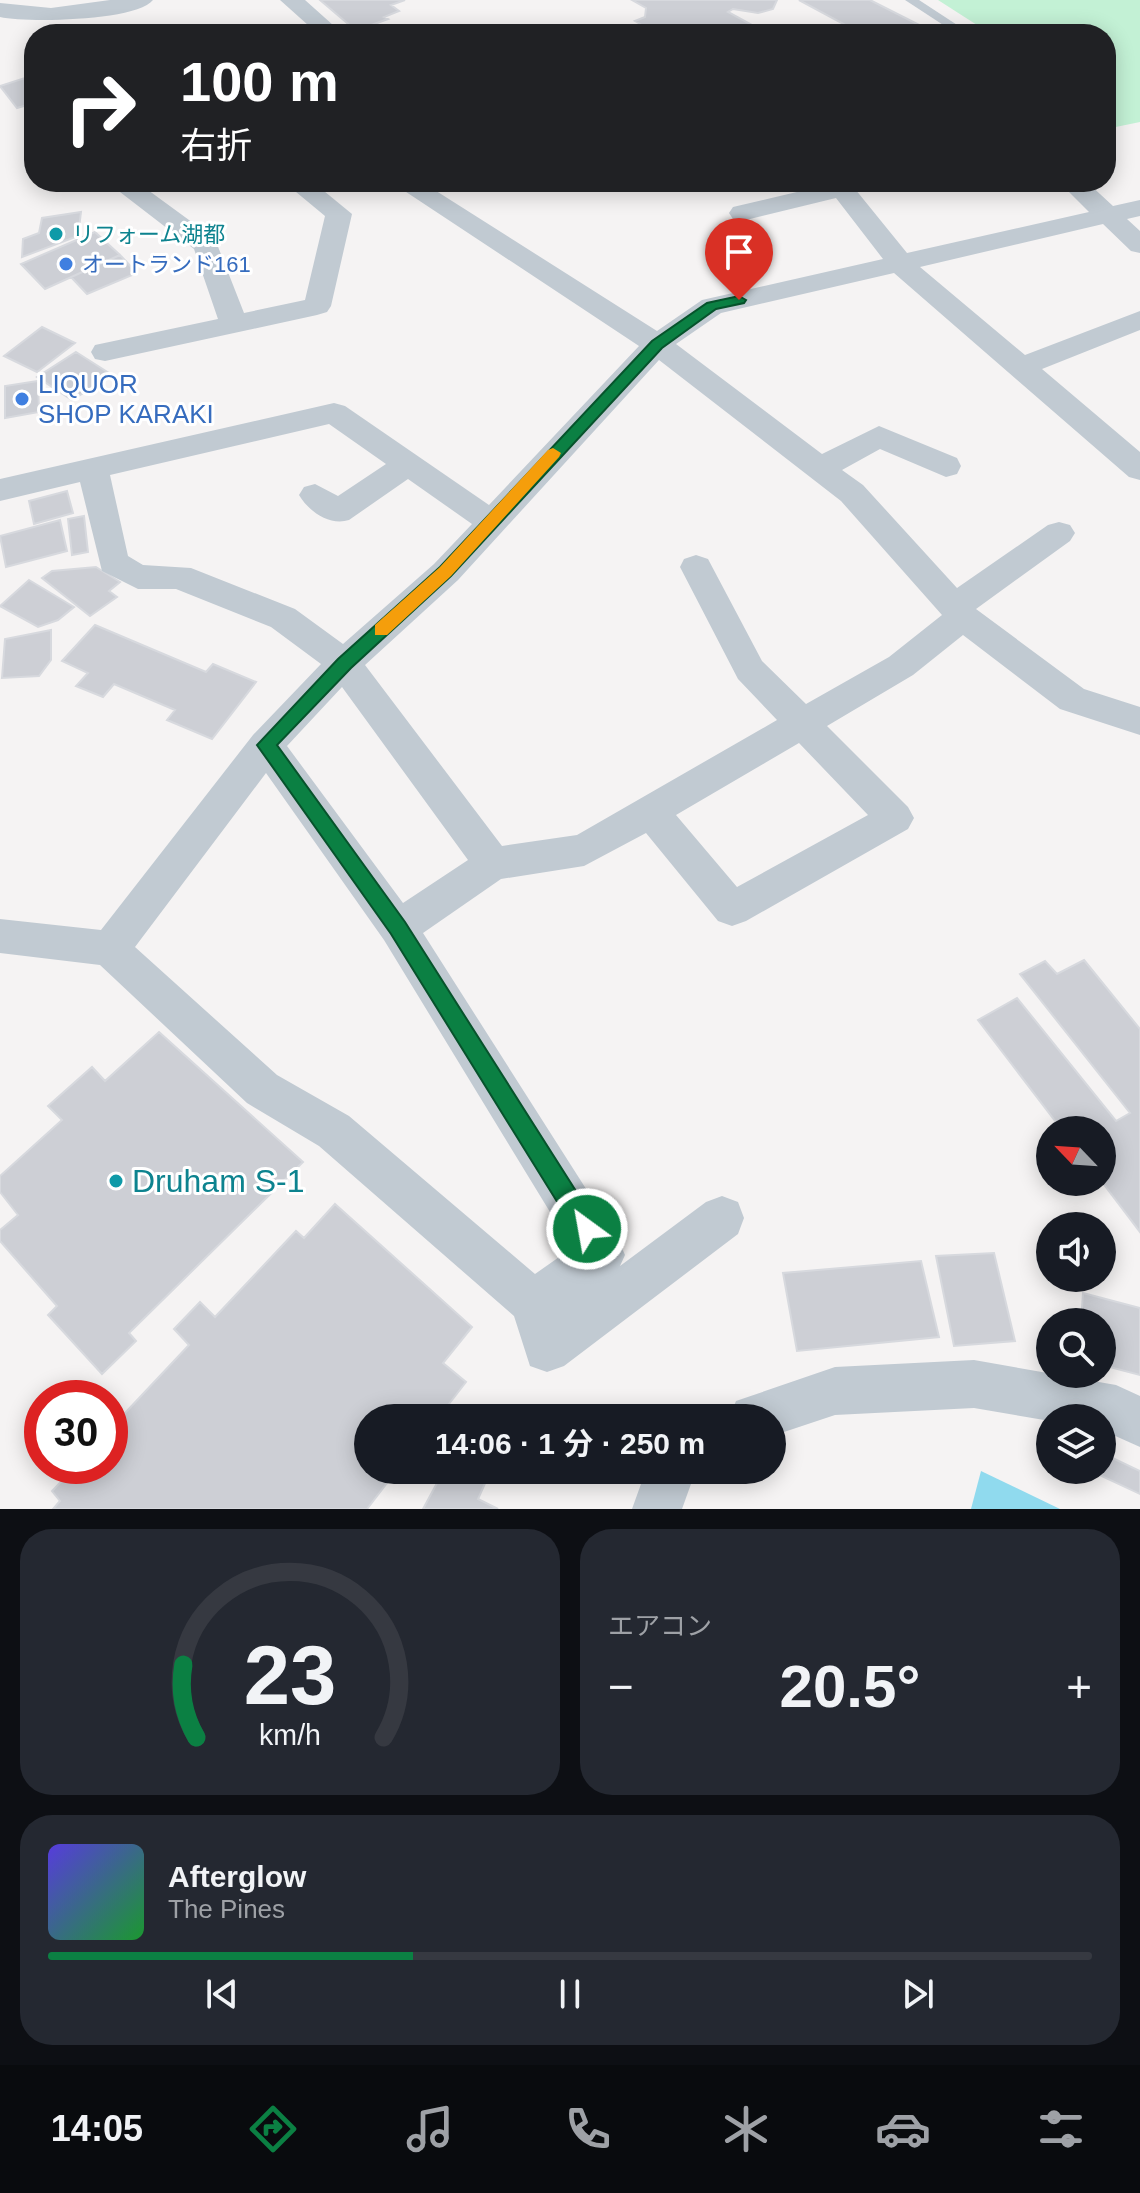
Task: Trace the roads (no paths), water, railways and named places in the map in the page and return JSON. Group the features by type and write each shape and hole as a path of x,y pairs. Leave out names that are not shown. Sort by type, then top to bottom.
{"street":[{"path":"9,13 113,7 142,0"},
{"path":"291,0 320,24"},
{"path":"134,192 206,245 234,324"},
{"path":"105,352 317,306 339,214 310,192"},
{"path":"420,192 657,344 852,493 958,612 1072,699 1140,721"},
{"path":"742,213 830,192"},
{"path":"844,192 902,265 1140,469"},
{"path":"1083,192 1140,245"},
{"path":"110,949 266,745 344,663 446,572 657,344 712,306 902,265 1140,208"},
{"path":"1021,367 1138,323"},
{"path":"0,490 334,413 490,521"},
{"path":"819,469 879,436 946,466"},
{"path":"315,495 338,512 408,464"},
{"path":"93,470 113,563 138,577 179,577 283,618 344,663 493,864"},
{"path":"398,928 493,864 584,850 901,666 958,612 1059,533"},
{"path":"649,810 732,909 895,818 750,670 696,567"},
{"path":"266,745 398,928 602,1255 533,1302"},
{"path":"0,936 110,949 262,1089 334,1131 533,1302 547,1349 722,1218"},
{"path":"786,1407 835,1391 974,1384 1116,1409 1140,1423"},
{"path":"657,1509 666,1484"}],"lane":[{"path":"911,0 949,24"}],"water":[{"path":"981,1471 1060,1509 971,1509"}],"place":[{"name":"リフォーム湖都","path":"56,234"},
{"name":"オートランド161","path":"66,264"},
{"name":"LIQUOR SHOP KARAKI","path":"22,399"},
{"name":"Druham S-1","path":"116,1181"}]}
